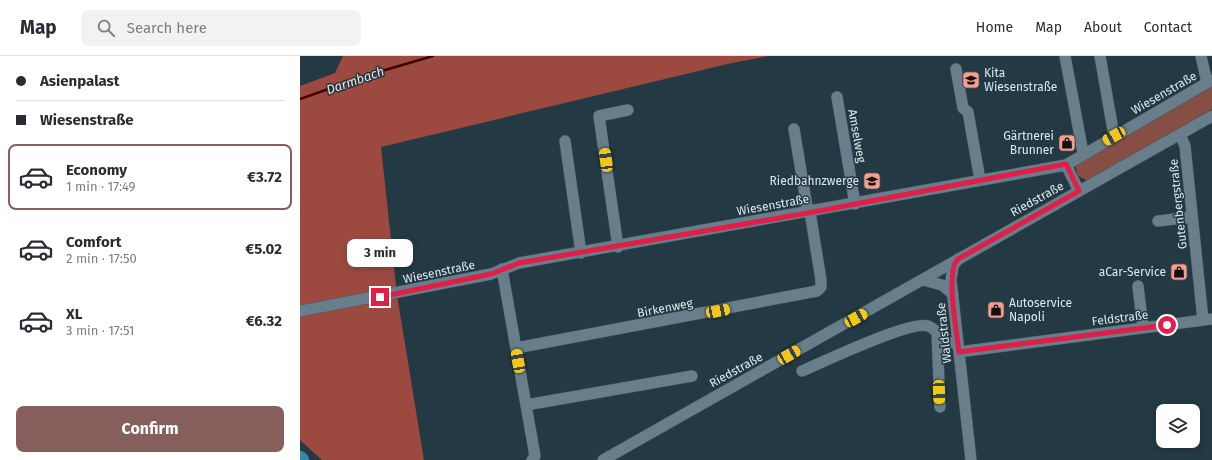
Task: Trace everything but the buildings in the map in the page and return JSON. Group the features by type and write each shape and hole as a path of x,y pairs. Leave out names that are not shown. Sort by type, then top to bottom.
{"street":[{"path":"1066,56 1083,153"},
{"path":"1100,56 1114,136"},
{"path":"1201,56 1209,82"},
{"path":"956,69 963,108 968,112 980,180"},
{"name":"Wiesenstraße","path":"300,311 407,292 491,274 519,263 618,247 1066,164 1209,82"},
{"name":"Amselweg","path":"837,98 855,204"},
{"path":"618,247 599,116 628,110"},
{"name":"Riedstraße","path":"603,460 1212,116"},
{"path":"794,130 809,212"},
{"name":"Gutenbergstraße","path":"1180,134 1184,144 1192,217 1208,320"},
{"path":"565,141 581,253"},
{"path":"1066,164 1079,191"},
{"name":"Birkenweg","path":"516,348 817,291 821,287 821,280 809,212"},
{"path":"1158,221 1192,217"},
{"name":"Waldstraße","path":"958,259 953,266 953,294 971,460"},
{"path":"502,269 526,405 533,458"},
{"path":"923,280 942,285 953,294"},
{"path":"1138,286 1143,328"},
{"name":"Feldstraße","path":"958,347 1208,320"},
{"path":"802,371 884,336 918,325 929,326 947,343 958,347"},
{"path":"937,334 940,407"},
{"path":"526,405 692,376"}],"shaded area":[{"path":"343,56 769,56 732,63 381,147 397,295 424,460 322,460 300,440 300,86 335,73"},
{"path":"1212,84 1212,109 1088,181 1078,176 1075,165"}],"waterway":[{"name":"Darmbach","path":"300,99 368,75 433,56"}],"place":[{"name":"Kita Wiesenstraße","path":"971,80"},
{"name":"Gärtnerei Brunner","path":"1067,143"},
{"name":"Riedbahnzwerge","path":"872,181"},
{"name":"aCar-Service","path":"1179,272"},
{"name":"Autoservice Napoli","path":"996,310"}],"route":[{"path":"380,297 491,274 519,263 808,213 1066,164 1079,191 955,262 952,269 951,280 959,352 1167,325"}]}
